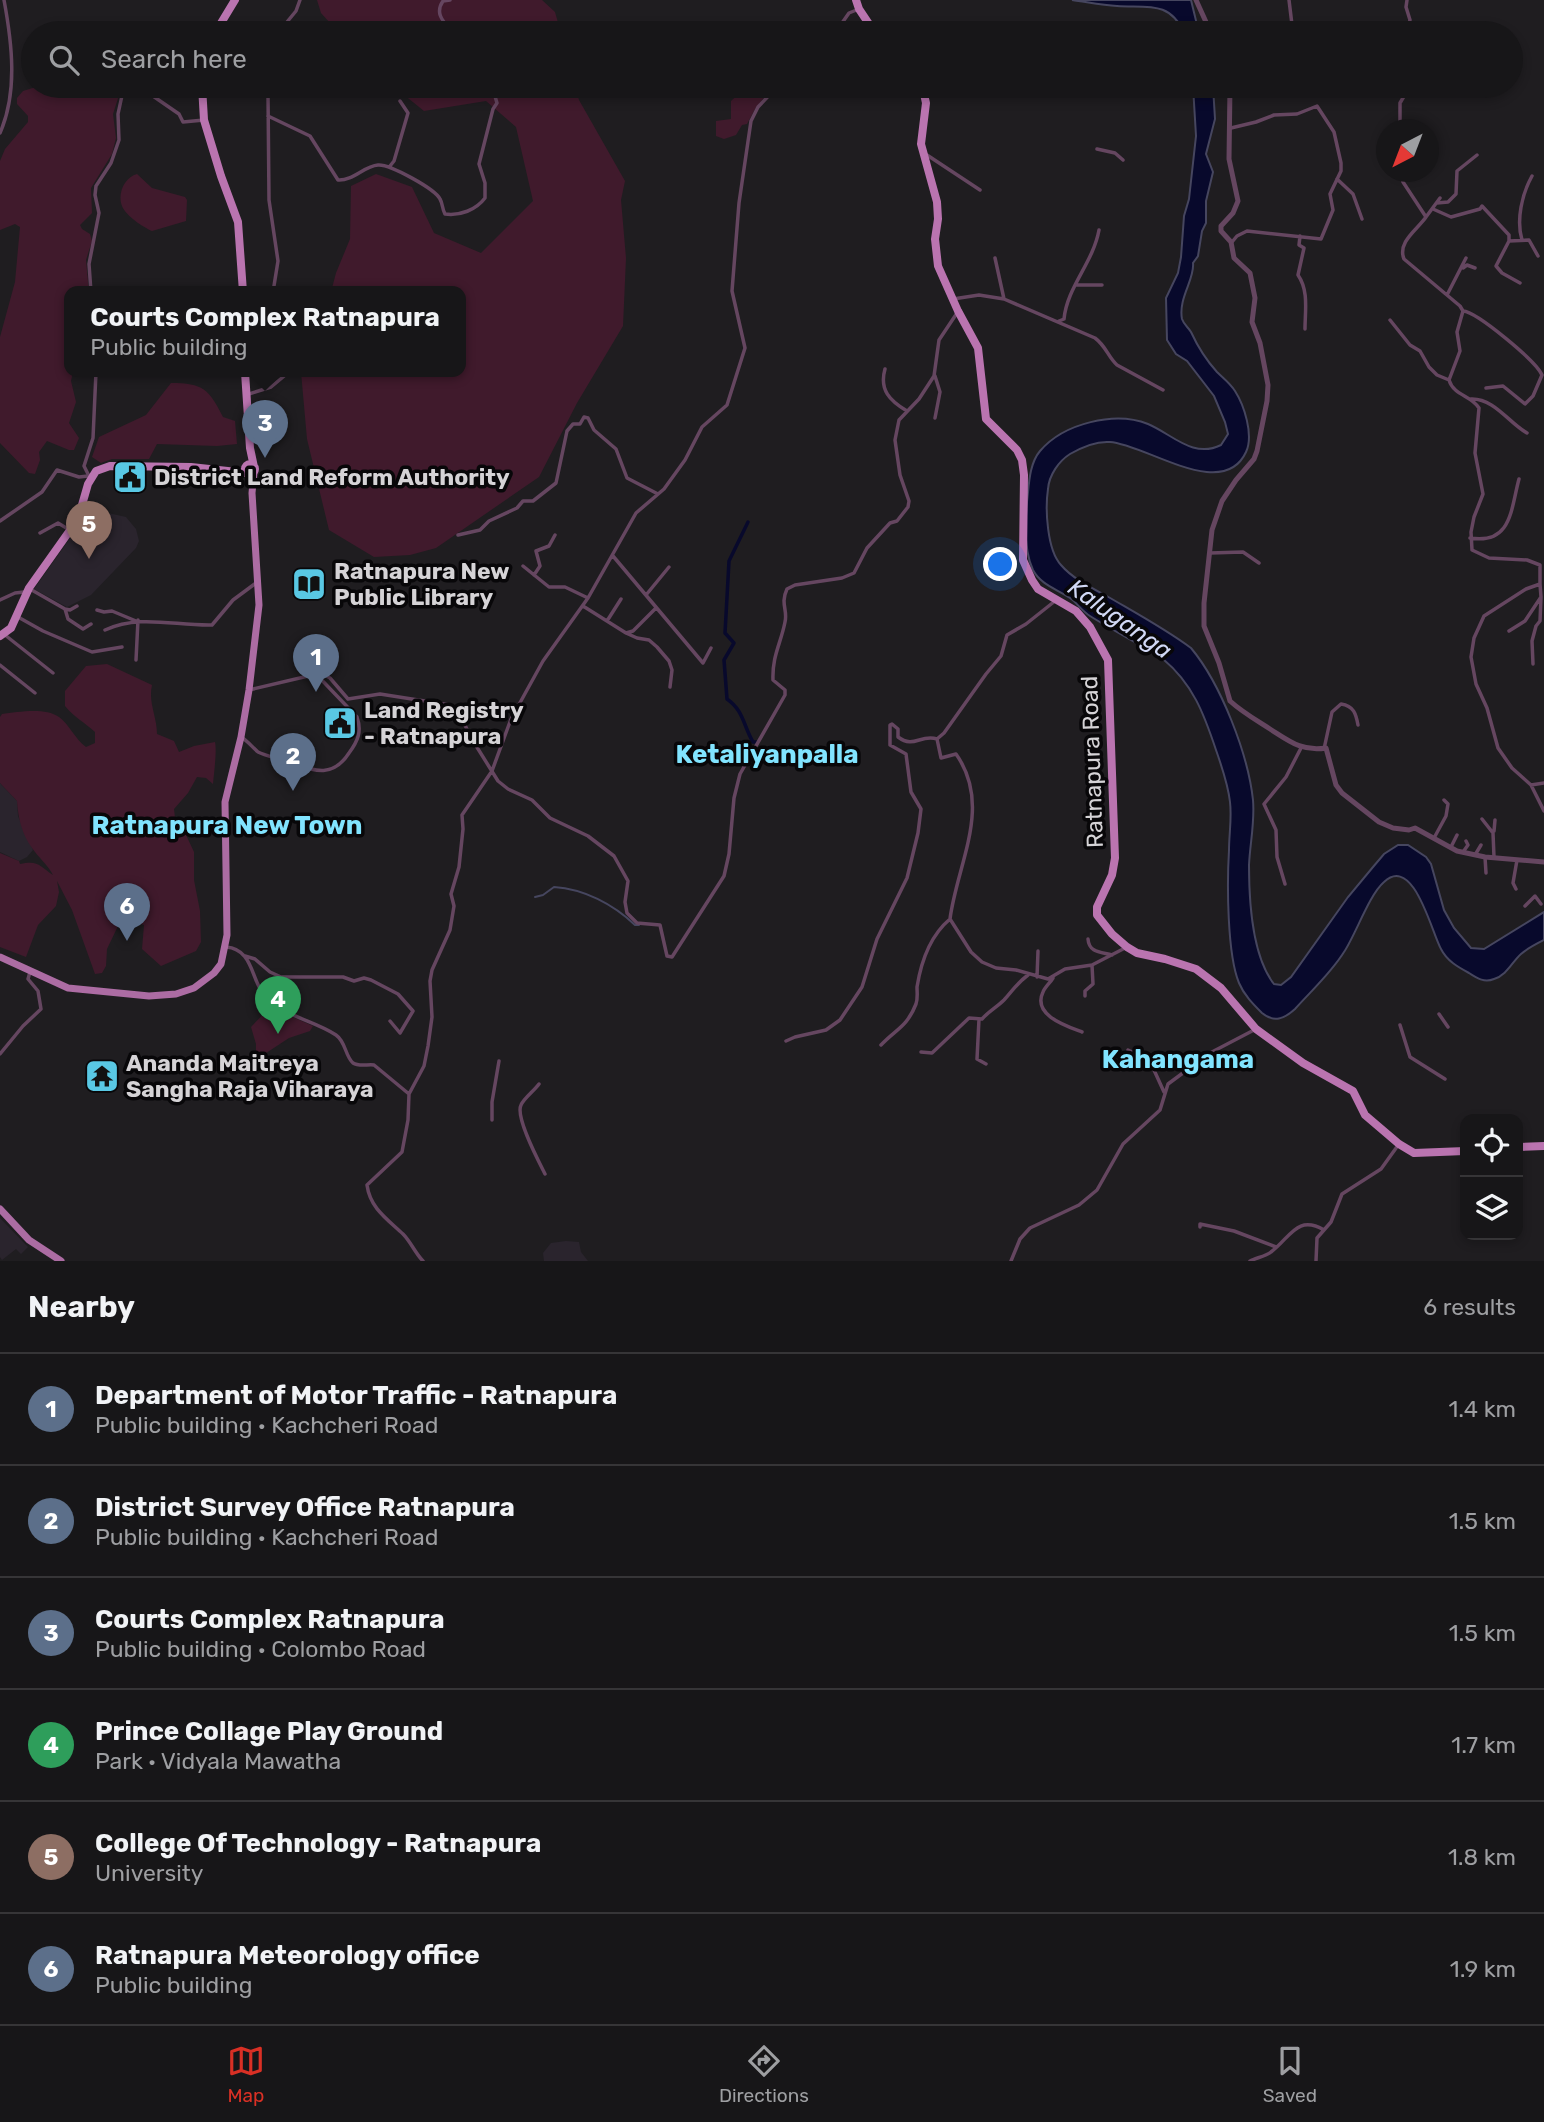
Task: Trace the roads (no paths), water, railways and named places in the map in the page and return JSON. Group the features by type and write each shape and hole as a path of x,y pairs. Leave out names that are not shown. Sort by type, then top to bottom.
{"highway":[{"path":"222,21 235,0"},
{"path":"857,4 868,21"},
{"path":"203,98 204,120 221,177 239,222 243,286"},
{"name":"Ratnapura Road","path":"925,98 922,154 937,202 935,239 938,265 978,348 986,419 1017,450 1022,460 1023,560 1038,589 1076,611 1090,627 1108,660 1115,858 1112,875 1101,894 1097,915 1127,947 1138,953 1196,969 1221,988 1256,1029 1303,1063 1353,1091 1365,1115 1399,1144 1414,1153 1460,1151"},
{"path":"2,635 11,628 18,617 27,590 82,510 90,477 96,471 110,466 249,470 245,377"},
{"path":"1523,1147 1544,1146"}],"main road":[{"path":"0,957 68,988 149,996 176,994 194,988 215,973 221,964 226,947 225,802 241,737 258,614 249,470"},
{"path":"0,1209 29,1240 61,1261"}],"street":[{"path":"0,133 10,105 12,89 9,32 4,0"},
{"path":"288,21 300,0"},
{"path":"443,21 439,16 441,3 450,0"},
{"path":"1196,0 1206,21"},
{"path":"1289,0 1292,21"},
{"path":"1407,0 1410,21"},
{"path":"843,21 857,4"},
{"path":"91,286 89,264 99,213 96,186 111,163 119,140 118,114 121,98"},
{"path":"156,98 179,114 183,122 204,120"},
{"path":"269,98 269,200 278,261 274,286"},
{"path":"268,116 310,136 338,180 348,179 377,165 389,167 410,176 438,196 447,215 469,210 481,204 485,198 485,183 479,164 493,109 497,103 496,98"},
{"path":"423,1261 404,1235 392,1226 369,1200 367,1185 402,1152 408,1120 408,1094 424,1066 428,1046 432,1017 432,970 450,930 454,906 451,894 459,867 462,815 492,771 511,719 544,661 588,598 636,513 658,494 685,460 702,427 727,405 745,348 732,291 739,203 751,121 767,98"},
{"path":"1230,98 1229,159 1238,201 1220,231 1231,242 1234,258 1250,273 1255,298 1252,322 1260,343 1266,375 1267,401 1254,459 1222,501 1212,530 1203,603 1204,626 1230,701 1251,719 1301,748 1324,748"},
{"path":"1400,119 1400,103 1403,98"},
{"path":"389,167 394,161 408,113 400,101"},
{"path":"1231,128 1274,115 1297,114 1317,106 1329,121 1338,143 1341,163 1330,194 1333,210 1321,239 1247,231 1231,242"},
{"path":"1097,149 1115,153 1123,160"},
{"path":"922,154 930,155 980,190"},
{"path":"1437,203 1448,202 1455,194 1457,171 1477,155"},
{"path":"1522,240 1520,227 1523,195 1532,176"},
{"path":"1337,179 1351,190 1362,219"},
{"path":"1403,182 1426,217"},
{"path":"1440,198 1402,246 1404,259 1462,311 1472,312 1517,347 1542,375 1533,396 1525,404 1503,386 1486,388"},
{"path":"1433,209 1451,217 1480,209 1482,206 1509,235 1509,241 1496,266 1502,273 1520,282"},
{"path":"1058,322 1064,319 1072,290 1077,285 1099,230"},
{"path":"1300,236 1299,246 1304,248 1298,275 1305,295 1305,329"},
{"path":"1509,241 1529,240 1538,256"},
{"path":"995,258 1004,299"},
{"path":"1447,295 1466,258"},
{"path":"1462,269 1467,265 1475,268"},
{"path":"1077,285 1102,285"},
{"path":"953,299 979,295 1004,299 1095,338 1106,348 1117,365 1163,390"},
{"path":"249,690 316,674 327,675 348,699 380,694 450,705 459,712 470,736 498,781 508,789 532,800 550,817 588,836 614,856 628,881 625,902 627,913 637,923 660,925 667,956 672,957 724,876 729,854 734,798 740,774 785,695 785,690 773,680 775,649 786,620 783,598 787,589 796,585 842,578 853,573 867,548 890,523 897,521 908,507 909,501 900,475 895,440 899,420 919,399 934,374 939,340 958,311"},
{"path":"1449,380 1460,351 1457,332 1462,311"},
{"path":"1390,320 1410,345 1420,351 1437,375 1449,380 1455,391 1471,399 1479,408 1475,453 1483,494 1474,517 1470,538 1472,550 1489,558 1527,560 1540,565 1540,621 1532,641 1533,664"},
{"path":"885,369 882,382 889,400 907,411"},
{"path":"934,374 940,391 935,418"},
{"path":"0,521 42,492 57,470 79,477 90,477 85,466 93,438 96,377"},
{"path":"247,394 271,387 283,377"},
{"path":"1471,399 1488,403 1527,433"},
{"path":"458,536 480,530 489,521 517,508 523,501 533,501 556,483 567,430 573,424 579,424 584,417 588,418 593,430 616,449 627,478 658,494"},
{"path":"1470,538 1488,539 1506,527 1518,479"},
{"path":"40,533 58,523 70,530"},
{"path":"534,575 540,566 536,551 550,545 555,535"},
{"path":"1210,553 1243,552 1259,562"},
{"path":"612,556 704,663 711,648"},
{"path":"523,566 549,587 565,587 588,598"},
{"path":"646,594 669,567"},
{"path":"97,610 112,611 137,620 212,625 233,600 258,582"},
{"path":"1540,584 1490,610 1481,622 1471,648 1476,684 1488,708 1498,748 1511,768 1531,785 1544,811"},
{"path":"0,600 27,590 65,609 70,610 77,606"},
{"path":"1510,631 1525,621 1541,597"},
{"path":"607,621 621,599"},
{"path":"937,739 1001,656 1007,635 1026,625 1057,600"},
{"path":"583,606 626,633 649,640 669,661 672,670 670,687"},
{"path":"626,633 632,631 656,608"},
{"path":"65,609 68,619 78,627 83,629 91,624"},
{"path":"18,617 92,652 122,647"},
{"path":"106,630 137,620"},
{"path":"136,660 137,620"},
{"path":"2,635 53,673"},
{"path":"0,666 35,693"},
{"path":"241,737 259,752 309,771 326,771 337,766 356,743 360,725 357,717 316,674"},
{"path":"1324,748 1332,712 1342,703 1352,707 1359,725"},
{"path":"786,1041 826,1030 840,1020 853,1003 862,987 883,923 907,877 921,808 911,792 906,754 890,745 890,725 895,724 898,737 908,743 929,737 937,739"},
{"path":"881,1045 901,1030 917,1001 923,964 935,934 950,919 953,894 967,849 974,808 967,773 956,754 941,758 937,739"},
{"path":"1284,884 1278,858 1276,830 1264,804 1286,777 1301,748"},
{"path":"1324,748 1336,785 1379,822 1393,828 1415,828 1434,838 1443,839 1451,846 1483,861 1486,873"},
{"path":"1531,785 1544,784"},
{"path":"1434,838 1446,816 1448,804 1444,800"},
{"path":"1482,819 1494,831"},
{"path":"1493,857 1495,820"},
{"path":"1494,831 1500,824"},
{"path":"1451,846 1457,835"},
{"path":"1463,852 1468,845 1466,841"},
{"path":"1475,855 1481,845"},
{"path":"1483,861 1493,857 1544,862"},
{"path":"1516,888 1513,883 1517,858"},
{"path":"1525,906 1535,896 1541,904"},
{"path":"950,919 971,951 982,962 996,968 1053,978"},
{"path":"1088,939 1088,946 1092,950 1114,956"},
{"path":"226,947 239,949 245,956 262,993 272,1003 337,1036 354,1063 374,1065 408,1094"},
{"path":"1082,1032 1050,1019 1043,1009 1042,994 1053,978 1065,969 1092,965 1127,947"},
{"path":"1037,977 1038,951"},
{"path":"245,956 281,976 342,976 354,981 364,978 371,980 398,994 413,1011 400,1034 390,1021"},
{"path":"1085,996 1085,991 1093,985 1092,965"},
{"path":"0,1054 41,1009 38,991 28,979 30,972"},
{"path":"921,1052 932,1053 969,1018 979,1019 1003,1001 1013,986 1028,975"},
{"path":"1440,1014 1448,1027"},
{"path":"979,1019 977,1059 986,1064"},
{"path":"1400,1025 1410,1057 1445,1079"},
{"path":"1011,1261 1020,1239 1030,1228 1079,1205 1097,1190 1123,1144 1160,1110 1164,1092 1175,1077 1192,1068 1210,1053 1256,1029"},
{"path":"1128,1050 1149,1059 1164,1092"},
{"path":"492,1120 492,1102 499,1061"},
{"path":"539,1084 520,1106 520,1113 533,1151 545,1174"},
{"path":"1316,1261 1316,1243 1331,1222 1342,1194 1381,1169 1399,1144"},
{"path":"1200,1227 1200,1224 1234,1231 1276,1247"},
{"path":"1250,1261 1270,1254 1302,1225 1315,1224 1324,1230"}],"water":[{"path":"1072,0 1191,0 1196,21 1177,21 1164,10 1156,8 1111,6"},
{"name":"Kaluganga","path":"1194,98 1214,98 1215,119 1206,154 1213,172 1206,201 1206,223 1182,304 1182,319 1210,363 1238,397 1247,420 1249,437 1246,452 1235,466 1220,472 1182,466 1110,442 1075,451 1058,464 1049,484 1047,518 1053,550 1065,570 1076,578 1191,648 1213,680 1239,741 1250,782 1253,800 1249,865 1251,911 1261,959 1274,984 1281,985 1291,977 1348,897 1384,854 1398,845 1408,845 1426,857 1431,864 1444,910 1454,928 1471,948 1484,949 1544,912 1544,940 1524,952 1494,979 1478,978 1446,957 1413,887 1404,879 1395,876 1378,888 1339,960 1295,1009 1279,1018 1271,1018 1262,1013 1243,991 1235,970 1229,918 1229,795 1212,737 1196,700 1182,679 1163,659 1087,614 1070,598 1040,579 1030,562 1026,510 1032,468 1040,451 1062,433 1106,419 1135,420 1148,424 1183,444 1201,449 1221,445 1228,434 1214,396 1187,361 1176,354 1167,340 1166,298 1178,273 1181,257 1196,136"}],"waterway":[{"path":"748,522 729,561 725,633 734,643 724,660 727,699 737,708 753,742 756,742"},
{"path":"535,897 554,887 565,888 608,904 635,925 639,925"}],"place":[{"name":"Courts Complex Ratnapura","path":"265,458"},
{"name":"District Land Reform Authority","path":"130,477"},
{"name":"College Of Technology - Ratnapura","path":"89,559"},
{"name":"Ratnapura New Public Library","path":"309,584"},
{"name":"Department of Motor Traffic - Ratnapura","path":"316,692"},
{"name":"Land Registry - Ratnapura","path":"340,723"},
{"name":"District Survey Office Ratnapura","path":"293,791"},
{"name":"Ratnapura Meteorology office","path":"127,941"},
{"name":"Prince Collage Play Ground","path":"278,1034"},
{"name":"Ananda Maitreya Sangha Raja Viharaya","path":"102,1076"}],"district":[{"name":"Ketaliyanpalla","path":"767,754"},
{"name":"Ratnapura New Town","path":"227,825"},
{"name":"Kahangama","path":"1178,1059"}]}
